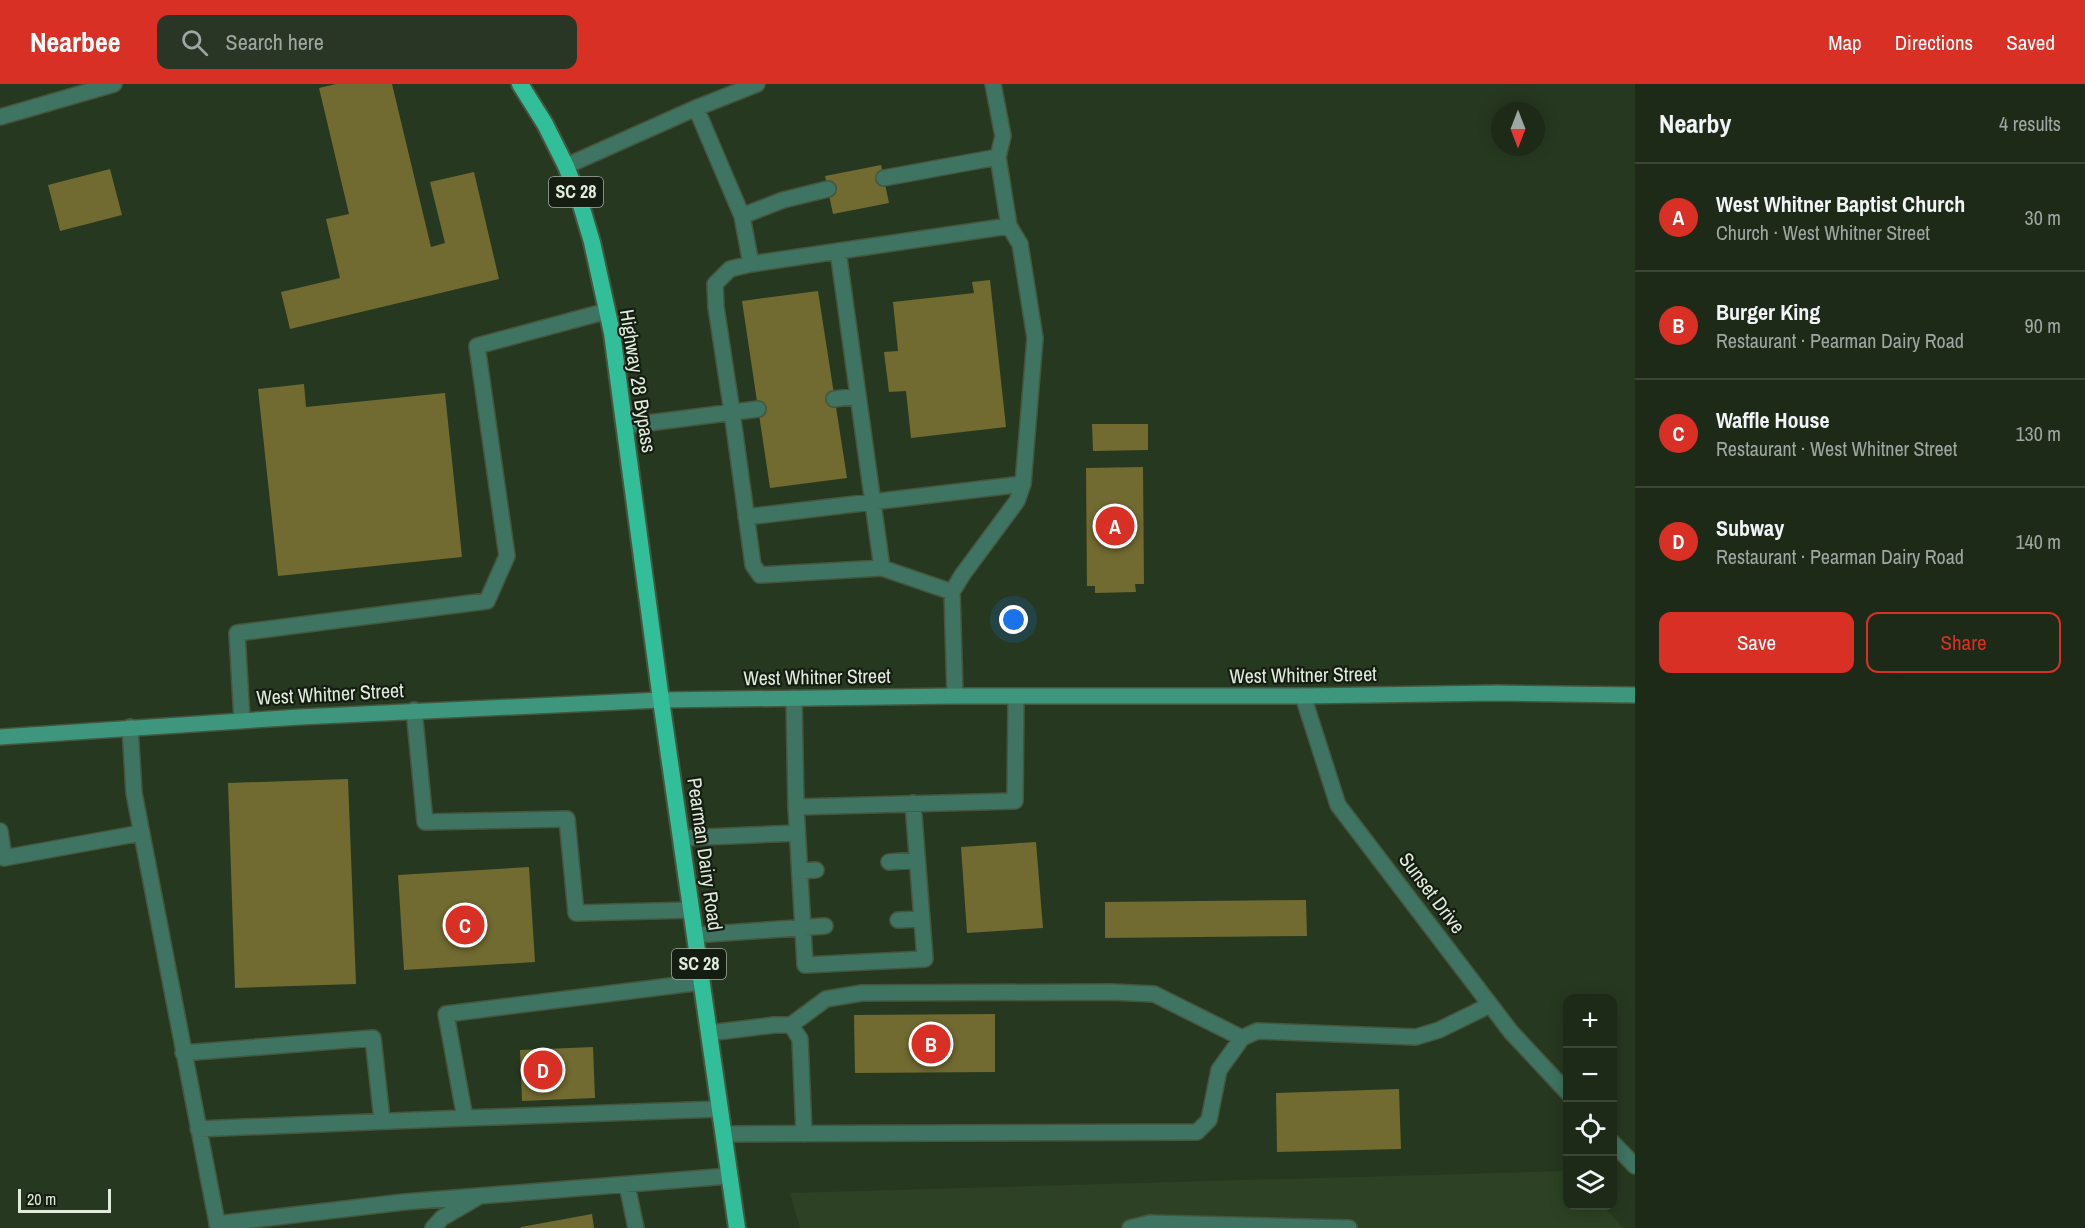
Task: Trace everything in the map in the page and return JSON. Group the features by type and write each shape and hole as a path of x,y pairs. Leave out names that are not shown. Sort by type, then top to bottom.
{"highway":[{"name":"Highway 28 Bypass","path":"520,84 545,124 566,166 592,242 612,333 661,700"},
{"name":"Pearman Dairy Road","path":"661,700 737,1228"}],"main road":[{"name":"West Whitner Street","path":"0,737 414,710 661,700 1497,693 1635,695"}],"street":[{"path":"0,117 114,84"},
{"path":"566,166 696,108 757,84"},
{"path":"955,696 952,592 1017,501 1023,484 1035,338 1020,244 1009,226 998,157 1003,136 993,84"},
{"path":"696,108 742,216 751,264"},
{"path":"884,178 998,157"},
{"path":"742,216 783,200 828,189"},
{"path":"952,592 882,568 760,575 753,565 716,307 715,284 730,269 751,264 1009,226"},
{"path":"838,251 882,568"},
{"path":"242,720 237,633 487,601 507,556 477,346 606,311"},
{"path":"834,399 858,396"},
{"path":"625,426 758,409"},
{"path":"746,517 1023,484"},
{"path":"796,807 1015,801 1016,696"},
{"name":"Sunset Drive","path":"1303,696 1338,805 1511,1032 1563,1088"},
{"path":"794,698 797,833 805,965 925,959 913,803"},
{"path":"414,710 425,822 567,819 576,913 692,910"},
{"path":"130,727 134,793 141,833 218,1226 404,1202 729,1176"},
{"path":"0,831 4,858 141,833"},
{"path":"681,838 797,833"},
{"path":"889,862 917,860"},
{"path":"800,871 816,870"},
{"path":"898,920 921,919"},
{"path":"695,935 825,926"},
{"path":"465,1118 446,1014 702,982"},
{"path":"709,1033 774,1024 791,1025 826,999 862,993 1111,992 1154,994 1242,1038"},
{"path":"723,1134 1197,1131 1209,1120 1219,1070 1242,1038 1257,1031 1416,1037 1439,1030 1490,1005"},
{"path":"791,1025 800,1039 804,1134"},
{"path":"183,1053 374,1038 382,1120"},
{"path":"198,1129 382,1120 720,1109"},
{"path":"1617,1147 1635,1166"},
{"path":"627,1185 636,1228"},
{"path":"433,1228 442,1218 480,1195"},
{"path":"1130,1228 1150,1223 1349,1228"}],"shaded area":[{"path":"1563,1171 1563,1210 1607,1210 1623,1228 800,1228 790,1193"}],"building":[{"path":"336,84 392,84 431,247 445,243 430,182 474,172 499,279 290,329 281,292 340,278 326,219 349,214 319,88"},
{"path":"881,165 889,203 833,214 825,176"},
{"path":"110,169 122,215 60,231 48,185"},
{"path":"990,280 1006,427 911,438 906,391 889,392 884,352 898,351 893,302 974,293 972,282"},
{"path":"818,291 847,478 770,488 742,301"},
{"path":"304,384 306,407 445,393 462,557 278,576 258,389"},
{"path":"1092,424 1148,424 1148,450 1093,451"},
{"path":"1143,467 1144,584 1135,584 1136,592 1095,593 1095,586 1087,586 1086,468"},
{"path":"348,779 356,984 235,988 228,783"},
{"path":"1036,842 1043,928 967,933 961,847"},
{"path":"529,867 535,962 404,970 398,875"},
{"path":"1306,900 1307,936 1105,938 1105,902"},
{"path":"995,1014 995,1072 855,1073 854,1015"},
{"path":"593,1047 595,1098 522,1101 520,1050"},
{"path":"1399,1089 1401,1149 1277,1152 1276,1093"},
{"path":"592,1214 594,1228 521,1228 521,1227"}],"place":[{"name":"West Whitner Baptist Church","path":"1115,526"},
{"name":"Waffle House","path":"465,925"},
{"name":"Burger King","path":"931,1044"},
{"name":"Subway","path":"543,1070"}]}
